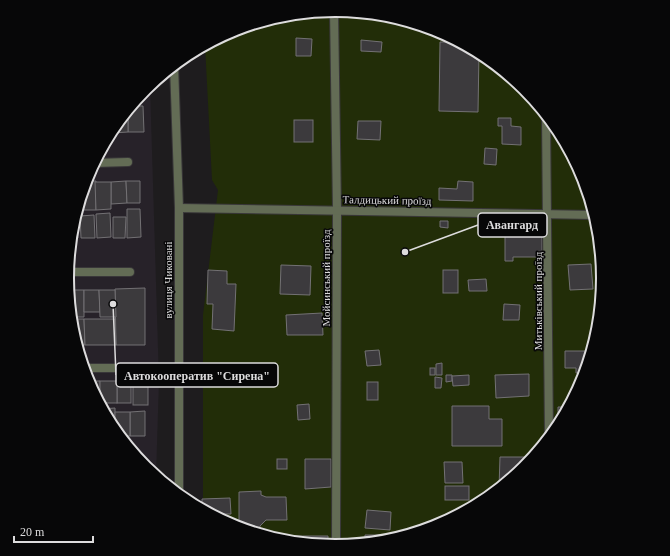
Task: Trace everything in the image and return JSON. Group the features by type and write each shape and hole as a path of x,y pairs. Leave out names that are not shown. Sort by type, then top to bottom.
{"street":[{"name":"Мойсинський проїзд","path":"334,17 337,210 336,539"},
{"name":"вулиця Чиковані","path":"174,72 179,208 179,487"},
{"name":"Митьківський проїзд","path":"546,125 549,427"},
{"path":"101,163 128,162"},
{"name":"Талдицький проїзд","path":"179,208 588,215"},
{"path":"74,272 130,272"},
{"path":"90,368 128,368"}],"shaded area":[{"path":"150,93 159,381 156,468 128,437 118,423 94,378 79,329 76,312 74,278 76,244 79,227 94,178 109,147 118,133"}],"green space":[{"path":"335,17 369,19 403,26 435,37 466,52 494,71 520,93 552,133 576,178 591,227 594,244 596,278 594,312 591,329 576,378 561,409 552,423 520,463 480,495 450,512 403,530 369,537 335,539 301,537 284,534 235,519 203,503 203,315 218,190 212,180 205,52 235,37 267,26 301,19"}],"building":[{"path":"296,38 312,39 311,56 296,56"},
{"path":"361,40 382,42 381,52 361,51"},
{"path":"440,42 446,42 479,60 478,112 439,111"},
{"path":"139,106 143,106 144,132 128,132 128,119"},
{"path":"498,118 511,118 511,126 521,127 521,145 502,144 502,126 498,126"},
{"path":"128,119 128,132 118,133"},
{"path":"294,120 313,120 313,142 294,142"},
{"path":"358,121 381,121 380,140 357,139"},
{"path":"485,148 497,149 496,165 484,164"},
{"path":"93,181 96,181 96,210 83,210"},
{"path":"126,181 127,203 111,204 111,182"},
{"path":"126,181 140,181 140,203 127,203"},
{"path":"458,181 473,182 473,201 439,200 439,188 457,189"},
{"path":"95,182 111,182 111,209 96,210"},
{"path":"127,209 140,209 141,237 127,238"},
{"path":"110,213 111,237 97,238 96,214"},
{"path":"94,215 95,238 81,238 82,216"},
{"path":"113,217 126,217 125,238 113,238"},
{"path":"440,221 448,221 448,228 440,227"},
{"path":"505,228 528,228 528,234 542,234 542,257 513,257 513,261 505,261"},
{"path":"591,264 593,289 570,290 568,265"},
{"path":"281,265 311,266 310,295 280,294"},
{"path":"208,270 227,271 227,284 236,284 234,331 212,329 213,304 207,304"},
{"path":"443,270 458,270 458,293 443,293"},
{"path":"486,279 487,291 469,291 468,280"},
{"path":"145,288 145,345 116,345 115,289"},
{"path":"75,290 84,290 84,317 77,317"},
{"path":"84,290 99,290 100,312 84,312"},
{"path":"99,290 115,290 116,317 100,317"},
{"path":"504,304 520,305 519,320 503,320"},
{"path":"322,313 323,335 287,335 286,315"},
{"path":"77,319 84,319 85,345 83,345"},
{"path":"84,319 115,319 116,345 85,345"},
{"path":"379,350 381,365 367,366 365,351"},
{"path":"565,351 585,351 578,373 576,373 576,368 565,368"},
{"path":"442,363 442,375 436,375 436,364"},
{"path":"430,368 435,368 435,375 430,375"},
{"path":"529,374 529,396 496,398 495,375"},
{"path":"446,375 452,375 452,381 446,382"},
{"path":"469,375 469,385 453,386 452,376"},
{"path":"435,377 442,378 441,388 435,388"},
{"path":"117,379 131,379 131,403 117,403"},
{"path":"133,379 148,379 148,405 133,405"},
{"path":"95,381 100,381 100,392"},
{"path":"100,381 117,381 117,403 106,403 100,391"},
{"path":"367,382 378,382 378,400 367,400"},
{"path":"309,404 310,419 298,420 297,405"},
{"path":"452,406 489,406 489,419 502,419 502,446 452,446"},
{"path":"558,407 562,407 561,409 558,414"},
{"path":"109,408 115,408 115,418"},
{"path":"145,411 145,436 130,436 130,412"},
{"path":"115,412 130,412 130,436 127,436 115,418"},
{"path":"500,457 525,457 520,463 499,481"},
{"path":"277,459 287,459 287,469 277,469"},
{"path":"305,459 331,459 331,487 305,489"},
{"path":"444,462 462,462 463,483 445,483"},
{"path":"445,486 469,486 469,500 445,500"},
{"path":"261,491 261,495 266,497 286,497 287,520 266,520 260,528 239,520 239,492"},
{"path":"230,498 231,514 224,514 204,504 202,503 202,499"},
{"path":"367,510 391,512 390,530 365,528"},
{"path":"365,535 380,535 369,537 365,537"},
{"path":"328,536 328,539 318,538 303,537"}],"place":[{"name":"Авангард","path":"405,252"},
{"name":"Автокооператив \"Сирена\"","path":"113,304"}]}
